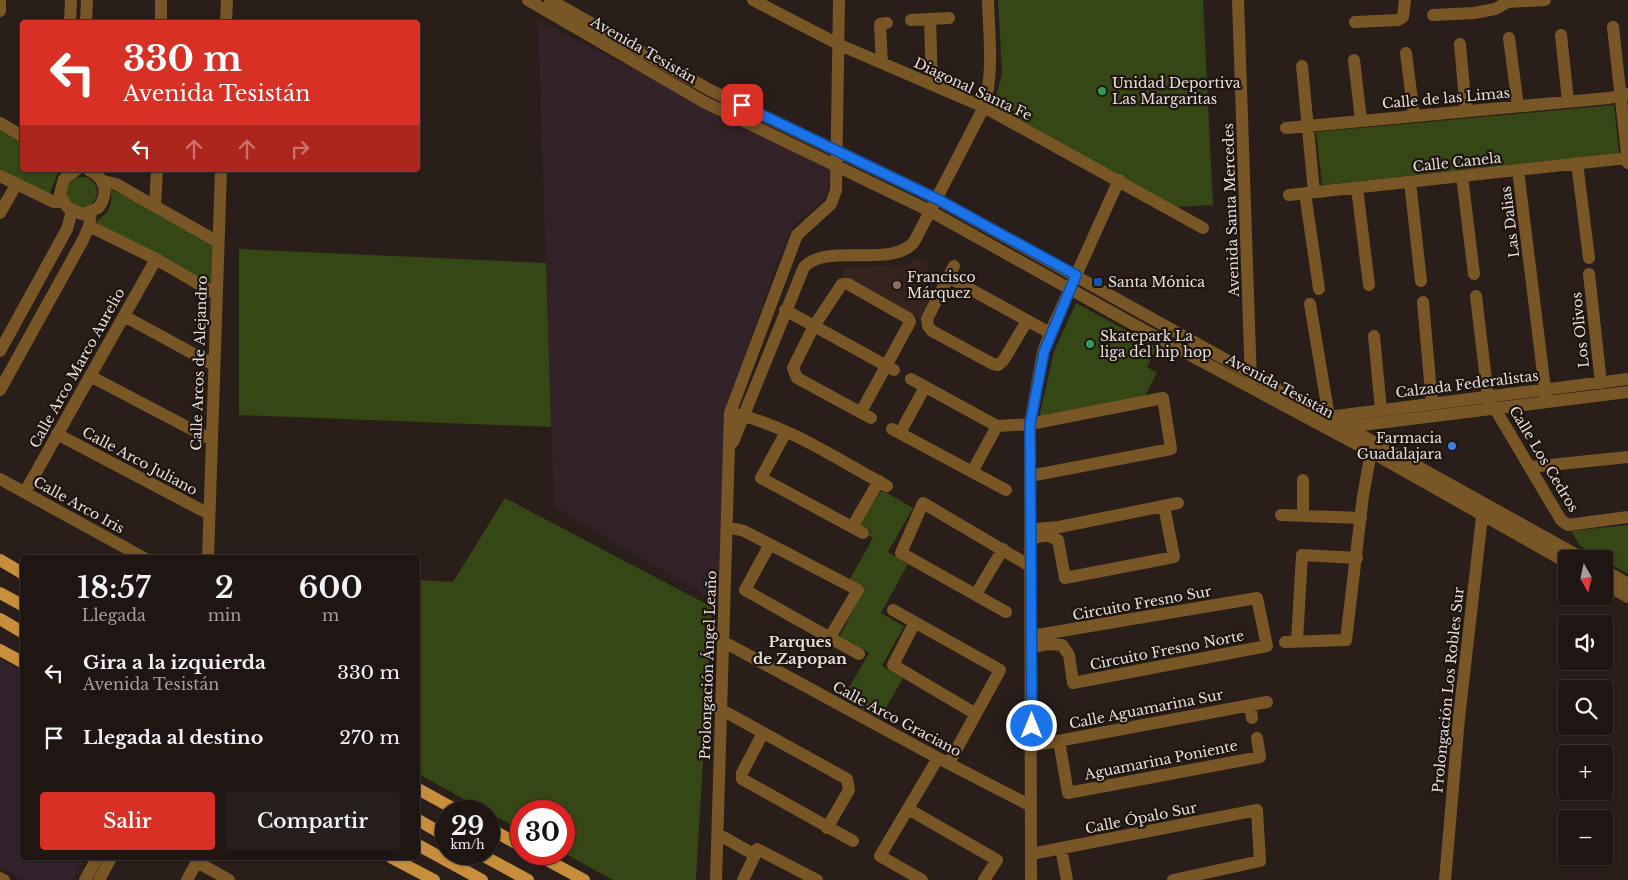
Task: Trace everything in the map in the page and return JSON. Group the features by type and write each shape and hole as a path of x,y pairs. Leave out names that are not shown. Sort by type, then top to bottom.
{"main road":[{"path":"0,560 20,572"},
{"path":"0,593 20,604"},
{"path":"0,619 20,631"},
{"path":"0,650 20,661"},
{"path":"420,790 438,800"},
{"path":"420,797 435,805"},
{"path":"420,821 435,830"},
{"path":"420,846 482,880"},
{"path":"396,860 434,880"},
{"path":"500,865 528,880"},
{"path":"556,865 584,880"}],"street":[{"path":"0,0 0,11"},
{"path":"70,20 71,0"},
{"path":"86,20 87,0"},
{"path":"161,0 161,20"},
{"path":"226,20 227,0"},
{"name":"Avenida Tesistán","path":"528,0 704,102 930,212 1309,419"},
{"name":"Avenida Tesistán","path":"550,0 710,90 937,199 1076,275 1251,376 1329,423 1371,452 1566,550"},
{"name":"Diagonal Santa Fe","path":"753,0 840,45 984,107 1203,228"},
{"name":"Prolongación Ángel Leaño","path":"716,880 730,451 736,414 787,258 797,235 831,204 836,190 840,45 839,0"},
{"path":"787,258 804,267 810,261 825,258 902,252 914,242 984,107 991,73 988,0"},
{"name":"Avenida Santa Mercedes","path":"1238,0 1252,389"},
{"path":"1433,15 1488,10 1503,6 1508,1 1544,0"},
{"path":"1355,22 1398,20 1403,17 1405,6"},
{"path":"911,20 949,18"},
{"path":"930,19 932,85"},
{"path":"882,63 880,24 887,23"},
{"path":"1613,27 1628,163"},
{"path":"1561,35 1568,101"},
{"path":"1509,38 1518,106"},
{"path":"1460,44 1466,111"},
{"path":"1406,52 1414,116"},
{"path":"1354,60 1361,120"},
{"path":"1302,66 1308,126 1309,193 1319,289"},
{"name":"Calle de las Limas","path":"1286,128 1568,101 1622,98"},
{"path":"0,123 20,135"},
{"name":"Calle Canela","path":"1289,195 1627,158"},
{"path":"1577,163 1589,258"},
{"name":"Las Dalias","path":"1518,170 1546,396"},
{"path":"0,351 67,229 68,206 60,194 68,172"},
{"path":"0,176 82,214 91,212 102,202 105,188 103,181 93,172"},
{"path":"156,172 156,206"},
{"name":"Calle Arcos de Alejandro","path":"208,555 221,172"},
{"path":"1462,176 1474,274"},
{"path":"1031,880 1030,424 1044,352 1050,333 1119,180"},
{"path":"103,181 116,184 218,242"},
{"path":"1410,182 1421,280"},
{"path":"0,213 16,185"},
{"path":"1357,188 1369,285"},
{"path":"0,390 89,226 91,212"},
{"path":"89,226 156,259 216,294"},
{"name":"Calle Arco Marco Aurelio","path":"25,492 156,259"},
{"name":"Prolongación Ángel Leaño","path":"736,414 804,267"},
{"path":"1027,321 1003,361 998,365 992,364 932,331 928,326 927,319 951,272 1027,321 1050,333"},
{"name":"Los Olivos","path":"1589,274 1601,383"},
{"path":"842,284 848,284 908,318 909,327 891,368 866,415 794,374 793,368 814,326 837,288 842,284"},
{"path":"1476,296 1488,397"},
{"path":"1424,302 1432,404"},
{"path":"1310,304 1329,423"},
{"path":"784,310 891,368"},
{"path":"124,316 214,365"},
{"path":"1374,336 1382,410"},
{"path":"90,376 212,440"},
{"path":"911,379 997,426 1030,424 1163,398 1172,449 1030,476"},
{"name":"Calzada Federalistas","path":"1348,427 1496,408 1601,383 1628,379"},
{"path":"925,387 896,431 1006,490"},
{"name":"Calzada Federalistas","path":"1309,419 1329,423 1382,410 1488,397 1628,392"},
{"name":"Calle Los Cedros","path":"1488,397 1564,524 1628,517"},
{"path":"736,414 761,420 786,432 883,484 858,530 761,478 786,432"},
{"name":"Avenida Tesistán","path":"1329,423 1348,427 1558,557"},
{"path":"972,472 997,426"},
{"name":"Calle Arco Juliano","path":"58,434 209,514"},
{"path":"1357,558 1302,555 1291,642 1346,640 1357,558 1361,518 1371,452"},
{"path":"1530,467 1628,456"},
{"name":"Calle Arco Iris","path":"0,479 139,555"},
{"path":"1302,516 1303,480"},
{"path":"1006,612 901,553 923,503 1030,566"},
{"path":"1031,534 1178,503"},
{"path":"1031,534 1047,535 1058,540 1065,578 1174,557 1164,506"},
{"name":"Prolongación Los Robles Sur","path":"1445,880 1459,718 1482,509"},
{"path":"1281,515 1361,518"},
{"path":"728,527 744,531 858,590 830,637"},
{"path":"770,544 745,590 859,654"},
{"path":"976,594 1003,549"},
{"path":"1622,585 1628,597"},
{"name":"Circuito Fresno Sur","path":"1031,642 1257,598 1267,646"},
{"path":"893,610 1000,670 976,714 908,809 880,856 922,880"},
{"path":"915,622 893,665 976,714"},
{"name":"Calle Arco Graciano","path":"724,642 943,761 1032,806"},
{"name":"Circuito Fresno Norte","path":"1031,642 1062,645 1069,655 1073,684 1267,646"},
{"name":"Calle Aguamarina Sur","path":"1032,746 1267,702"},
{"path":"1250,705 1252,718"},
{"path":"722,710 844,777 849,782 849,790 827,828"},
{"path":"763,733 742,773 742,779 853,841"},
{"name":"Aguamarina Poniente","path":"1059,741 1068,793 1260,756 1257,738"},
{"path":"908,809 997,860 984,880"},
{"name":"Calle Ópalo Sur","path":"1031,854 1257,810 1260,862 1173,880"},
{"path":"718,834 755,855"},
{"path":"1061,848 1067,880"},
{"path":"743,880 757,849 817,880"},
{"path":"85,880 96,860"},
{"path":"99,880 110,860"},
{"path":"187,880 198,860 229,880"},
{"path":"0,878 4,880"}],"shaded area":[{"path":"538,20 832,170 825,198 793,226 778,260 725,414 719,604 554,506"},
{"path":"918,258 930,265 921,282 939,292 923,322 841,277 845,268 906,265"},
{"path":"0,659 20,670 20,860 83,860 72,880 24,880 0,867"}],"green space":[{"name":"Unidad Deportiva Las Margaritas","path":"998,0 1203,0 1213,205 1176,207 993,107 1002,74"},
{"path":"1614,105 1619,153 1322,185 1316,132"},
{"path":"0,129 20,142 20,172 58,172 48,197 0,172"},
{"path":"82,177 93,181 97,192 93,203 82,207 71,203 67,192 71,181"},
{"path":"110,189 154,209 214,245 212,285 102,229 96,221 109,208 111,203"},
{"path":"239,249 546,263 551,427 239,415"},
{"path":"1076,303 1157,347 1147,367 1157,373 1144,398 1039,418 1054,351"},
{"path":"882,490 913,508 888,552 908,564 881,613 904,626 882,666 903,678 880,719 843,698 869,653 840,636 865,588 850,579 873,538 868,535 871,531 859,524"},
{"path":"505,498 712,607 696,880 613,880 575,859 575,800 510,800 510,824 500,819 500,800 466,800 420,775 420,580 453,582"},
{"path":"1628,525 1628,574 1613,565 1613,550 1587,550 1580,546 1571,531"}],"place":[{"name":"Unidad Deportiva Las Margaritas","path":"1102,91"},
{"name":"Santa Mónica","path":"1098,282"},
{"name":"Francisco Márquez","path":"897,285"},
{"name":"Skatepark La liga del hip hop","path":"1090,344"},
{"name":"Farmacia Guadalajara","path":"1452,446"}],"district":[{"name":"Parques de Zapopan","path":"800,650"}],"route":[{"path":"742,105 937,199 1076,275 1050,333 1044,352 1030,424 1032,726"}]}
